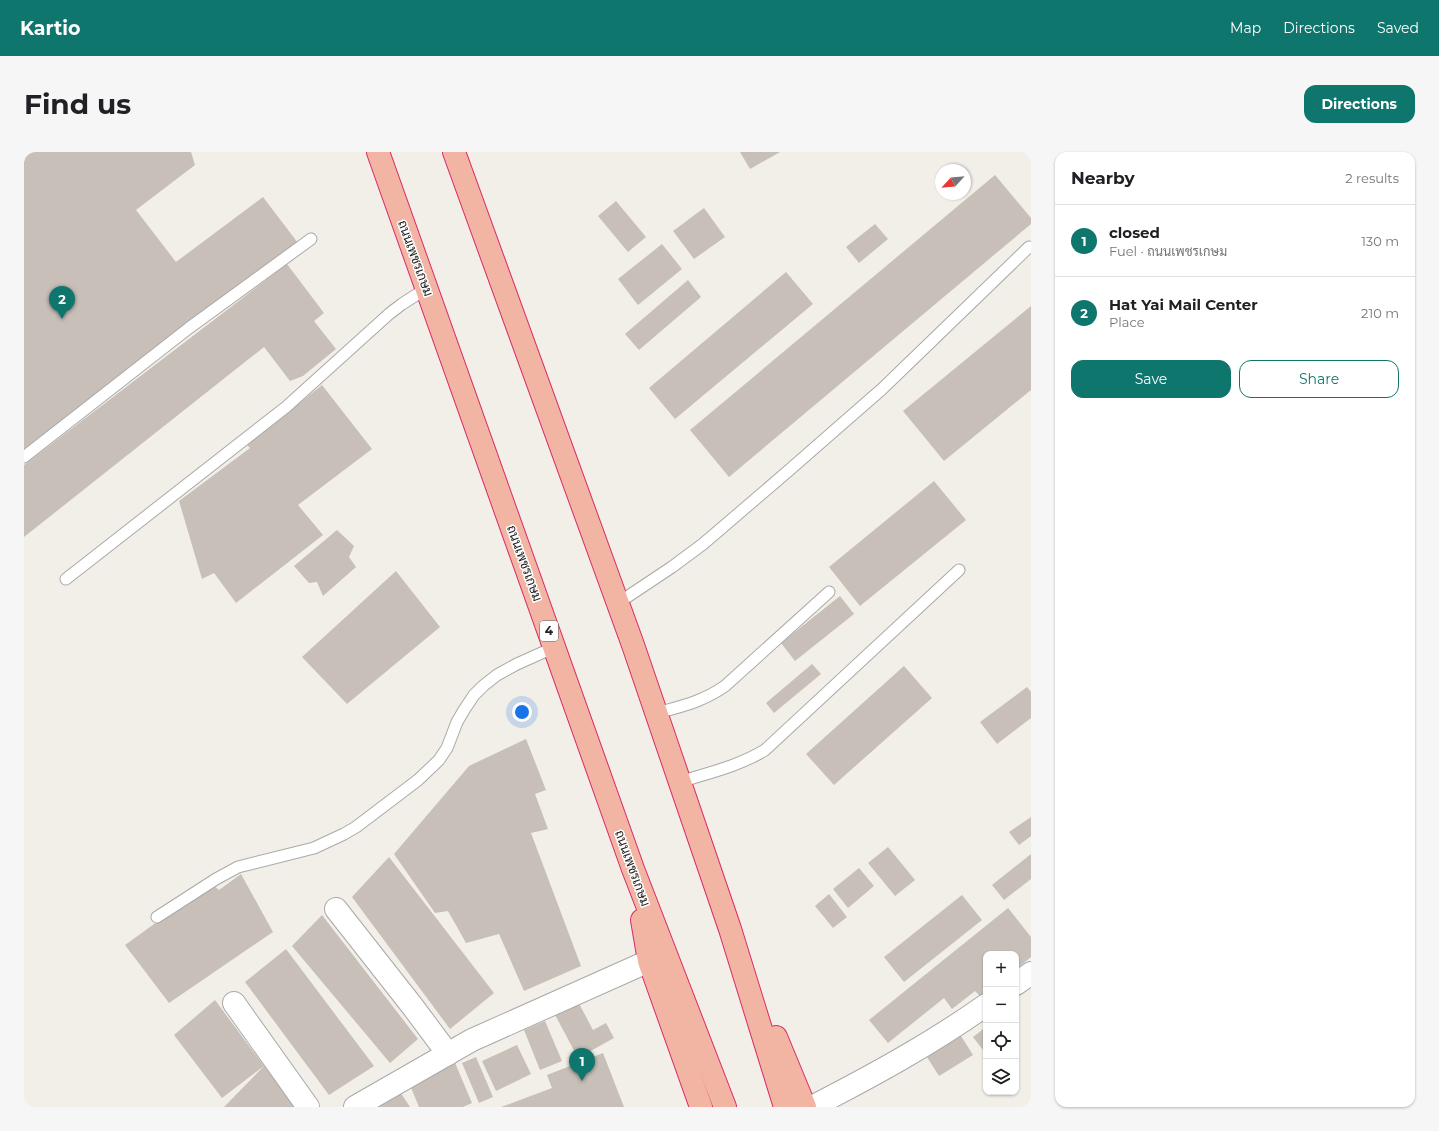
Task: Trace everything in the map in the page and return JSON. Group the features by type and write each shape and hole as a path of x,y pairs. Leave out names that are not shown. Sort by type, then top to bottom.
{"highway":[{"name":"ถนนเพชรเกษม","path":"378,152 633,869 725,1107"},
{"path":"454,152 657,714 730,929 784,1107"},
{"path":"633,869 649,961 701,1107"},
{"path":"730,929 805,1107"}],"street":[{"path":"336,909 448,1054"},
{"path":"355,1107 472,1040 649,961"},
{"path":"1019,982 1031,973"},
{"path":"234,1003 308,1107"},
{"path":"812,1107 947,1032 983,1007"}],"lane":[{"path":"24,457 189,328 311,239"},
{"path":"618,603 672,567 703,544 787,472 882,389 1029,247"},
{"path":"66,578 286,407 389,314 427,288"},
{"path":"680,782 754,757 765,750 959,570"},
{"path":"657,714 702,700 725,686 829,592"},
{"path":"157,918 238,867 314,848 356,827 418,780 440,760 447,748 457,722 474,695 483,686 497,675 517,664 555,648"}],"building":[{"path":"24,152 191,152 195,165 136,210 176,262 263,197 298,243 24,450"},
{"path":"740,152 780,152 750,169"},
{"path":"995,175 1031,218 1031,224 729,477 690,430 965,200 971,200 971,195"},
{"path":"616,201 646,237 628,252 598,216"},
{"path":"704,208 725,237 694,259 673,231"},
{"path":"875,224 888,239 859,263 846,247"},
{"path":"662,244 682,269 638,305 618,279"},
{"path":"287,264 324,313 314,321 336,349 303,376 290,381 264,347 24,537 24,465"},
{"path":"786,272 813,304 675,419 649,388"},
{"path":"688,280 701,297 639,350 625,334"},
{"path":"1031,306 1031,390 944,461 903,411"},
{"path":"322,385 372,449 298,505 323,535 236,603 214,573 202,579 179,501 250,448 247,445"},
{"path":"934,481 966,520 860,606 829,567"},
{"path":"337,530 354,546 349,557 356,567 323,596 317,582 309,583 294,566"},
{"path":"396,571 440,627 347,704 302,657"},
{"path":"840,596 854,614 795,661 781,643"},
{"path":"812,664 821,674 774,713 766,703"},
{"path":"904,666 932,698 834,785 806,754"},
{"path":"1027,687 1031,692 1031,718 997,744 980,722"},
{"path":"526,739 546,790 535,794 548,829 531,833 581,966 524,991 499,934 466,943 448,911 435,913 394,854 469,766"},
{"path":"1031,817 1031,836 1019,845 1009,832"},
{"path":"888,847 915,880 895,896 868,863"},
{"path":"1031,854 1031,879 1004,900 992,885"},
{"path":"389,857 494,993 450,1029 352,897"},
{"path":"859,868 874,886 848,908 833,889"},
{"path":"241,874 273,932 169,1003 125,945 211,883 219,890"},
{"path":"829,894 847,917 833,928 815,906"},
{"path":"962,895 982,920 904,982 884,957"},
{"path":"1008,908 1031,937 1031,957 1019,967 1019,951 983,951 983,995 981,997 975,991 952,1009 944,998 888,1043 869,1020"},
{"path":"322,915 418,1039 390,1063 292,946"},
{"path":"286,949 374,1066 329,1095 245,982"},
{"path":"576,998 593,1030 606,1023 614,1038 578,1058 553,1011"},
{"path":"215,1000 264,1066 222,1098 174,1035"},
{"path":"545,1021 562,1061 540,1070 524,1030"},
{"path":"983,1029 983,1050 973,1037"},
{"path":"961,1036 973,1055 939,1076 927,1057"},
{"path":"517,1045 531,1074 496,1091 482,1061"},
{"path":"603,1053 624,1107 501,1107 552,1088 547,1075"},
{"path":"476,1057 493,1097 479,1103 462,1063"},
{"path":"453,1058 472,1103 463,1107 419,1107 407,1078"},
{"path":"264,1066 297,1107 224,1107"},
{"path":"395,1084 410,1107 366,1107"}],"place":[{"name":"Hat Yai Mail Center","path":"62,319"},
{"name":"closed","path":"582,1081"}]}
